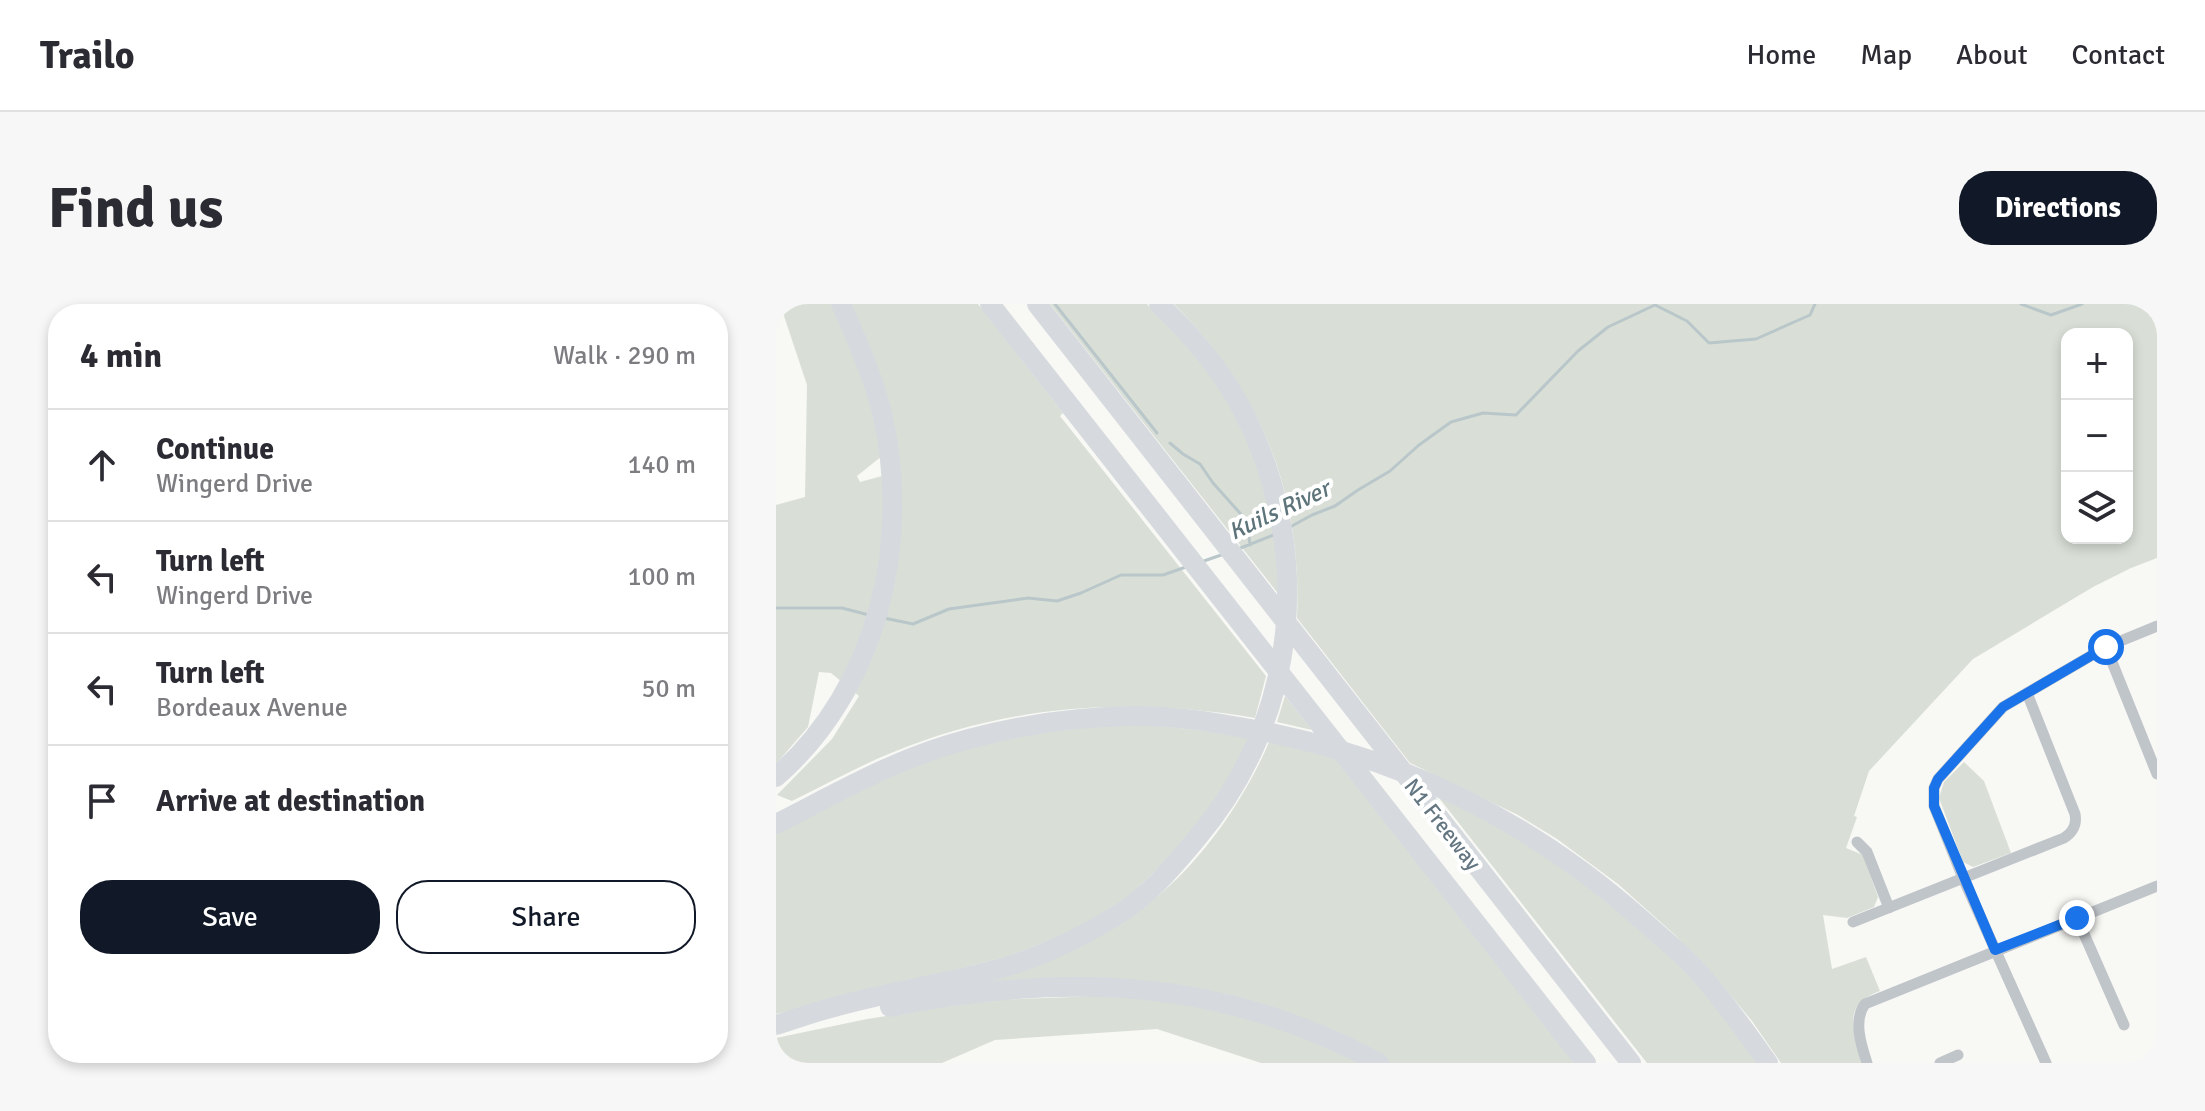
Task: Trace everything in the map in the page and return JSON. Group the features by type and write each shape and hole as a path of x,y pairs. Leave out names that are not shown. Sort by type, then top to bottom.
{"highway":[{"path":"776,777 818,733 848,686 879,613 891,544 894,497 882,411 841,304"},
{"name":"N1 Freeway","path":"990,304 1586,1063"},
{"name":"N1 Freeway","path":"1037,304 1631,1063"},
{"path":"776,1027 834,1007 989,972 1081,936 1118,915 1153,887 1217,814 1251,759 1273,700 1282,662 1287,570 1281,529 1269,475 1244,413 1213,365 1159,304"},
{"path":"776,824 859,780 914,756 998,732 1073,720 1132,716 1177,719 1219,723 1316,742 1397,769 1450,792 1500,817 1580,868 1701,974 1768,1063"},
{"path":"776,1027 988,993 1052,987 1132,988 1198,997 1264,1014 1324,1036 1379,1063"}],"street":[{"path":"2046,1063 1963,878 1934,806 1934,788 1938,779 2003,707 2106,647 2157,626"},
{"path":"2106,647 2157,774"},
{"path":"1853,922 2064,838 2075,827 2075,814 2027,693"},
{"path":"1857,842 1867,852 1889,908"},
{"path":"1867,1063 1859,1024 1860,1010 1865,1004 1995,950 2156,890"},
{"path":"2077,918 2124,1025"},
{"path":"1940,1063 1958,1055"}],"shaded area":[{"path":"780,304 833,304 867,391 882,456 857,476 860,482 897,472 846,304 978,304 1063,413 1060,416 1266,676 1255,718 1208,711 1116,707 1025,715 935,737 878,758 792,801 777,795 832,739 859,696 831,673 819,672 808,727 776,764 776,505 805,497 807,385"},
{"path":"1050,304 1147,304 1209,372 1239,420 1253,450 1276,535 1280,596"},
{"path":"1174,304 2157,304 2157,558 2093,587 1973,659 1869,771 1846,848 1863,855 1878,897 1874,907 1847,918 1823,915 1832,969 1866,957 1880,991 1867,997 1855,1011 1854,1029 1861,1063 1781,1063 1721,984 1675,935 1618,884 1518,815 1410,763 1297,618 1297,572 1283,487 1253,410 1231,373"},
{"path":"1285,696 1312,730 1277,722"},
{"path":"1133,723 1251,736 1242,757 1193,835 1127,898 1069,933 1006,957 776,1014 776,831 898,769 1013,735"},
{"path":"1270,740 1332,755 1574,1063 1388,1063 1258,1006 971,984 1118,922 1152,900 1174,882 1213,838 1245,789"},
{"path":"1964,762 1984,781 2011,853 1973,867 1963,862 1939,798 1944,782"},
{"path":"1436,794 1544,852 1658,944 1708,996 1759,1063 1647,1063"},
{"path":"1131,995 1212,1007 1290,1029 1363,1063 1261,1063 1157,1029 995,1040 942,1063 776,1063 776,1038 867,1019 991,1000"}],"waterway":[{"path":"1055,304 1157,433"},
{"name":"Kuils River","path":"1290,527 1335,506 1390,471 1451,422 1483,413 1516,415 1578,351 1608,327 1655,305 1687,321 1709,343 1756,339 1810,315 1815,304"},
{"name":"Kuils River","path":"2021,304 2051,315 2082,304"},
{"path":"1170,443 1200,464 1247,521 1250,545"},
{"name":"Kuils River","path":"1238,549 1276,534"},
{"name":"Kuils River","path":"1201,562 1224,554"},
{"name":"Kuils River","path":"884,618 913,624 949,609 1028,598 1057,601 1121,575 1163,575 1186,567"},
{"name":"Kuils River","path":"776,608 842,608 869,615"}],"route":[{"path":"2077,918 1995,950 1939,821 1933,797 1938,779 2003,707 2106,647"}]}
